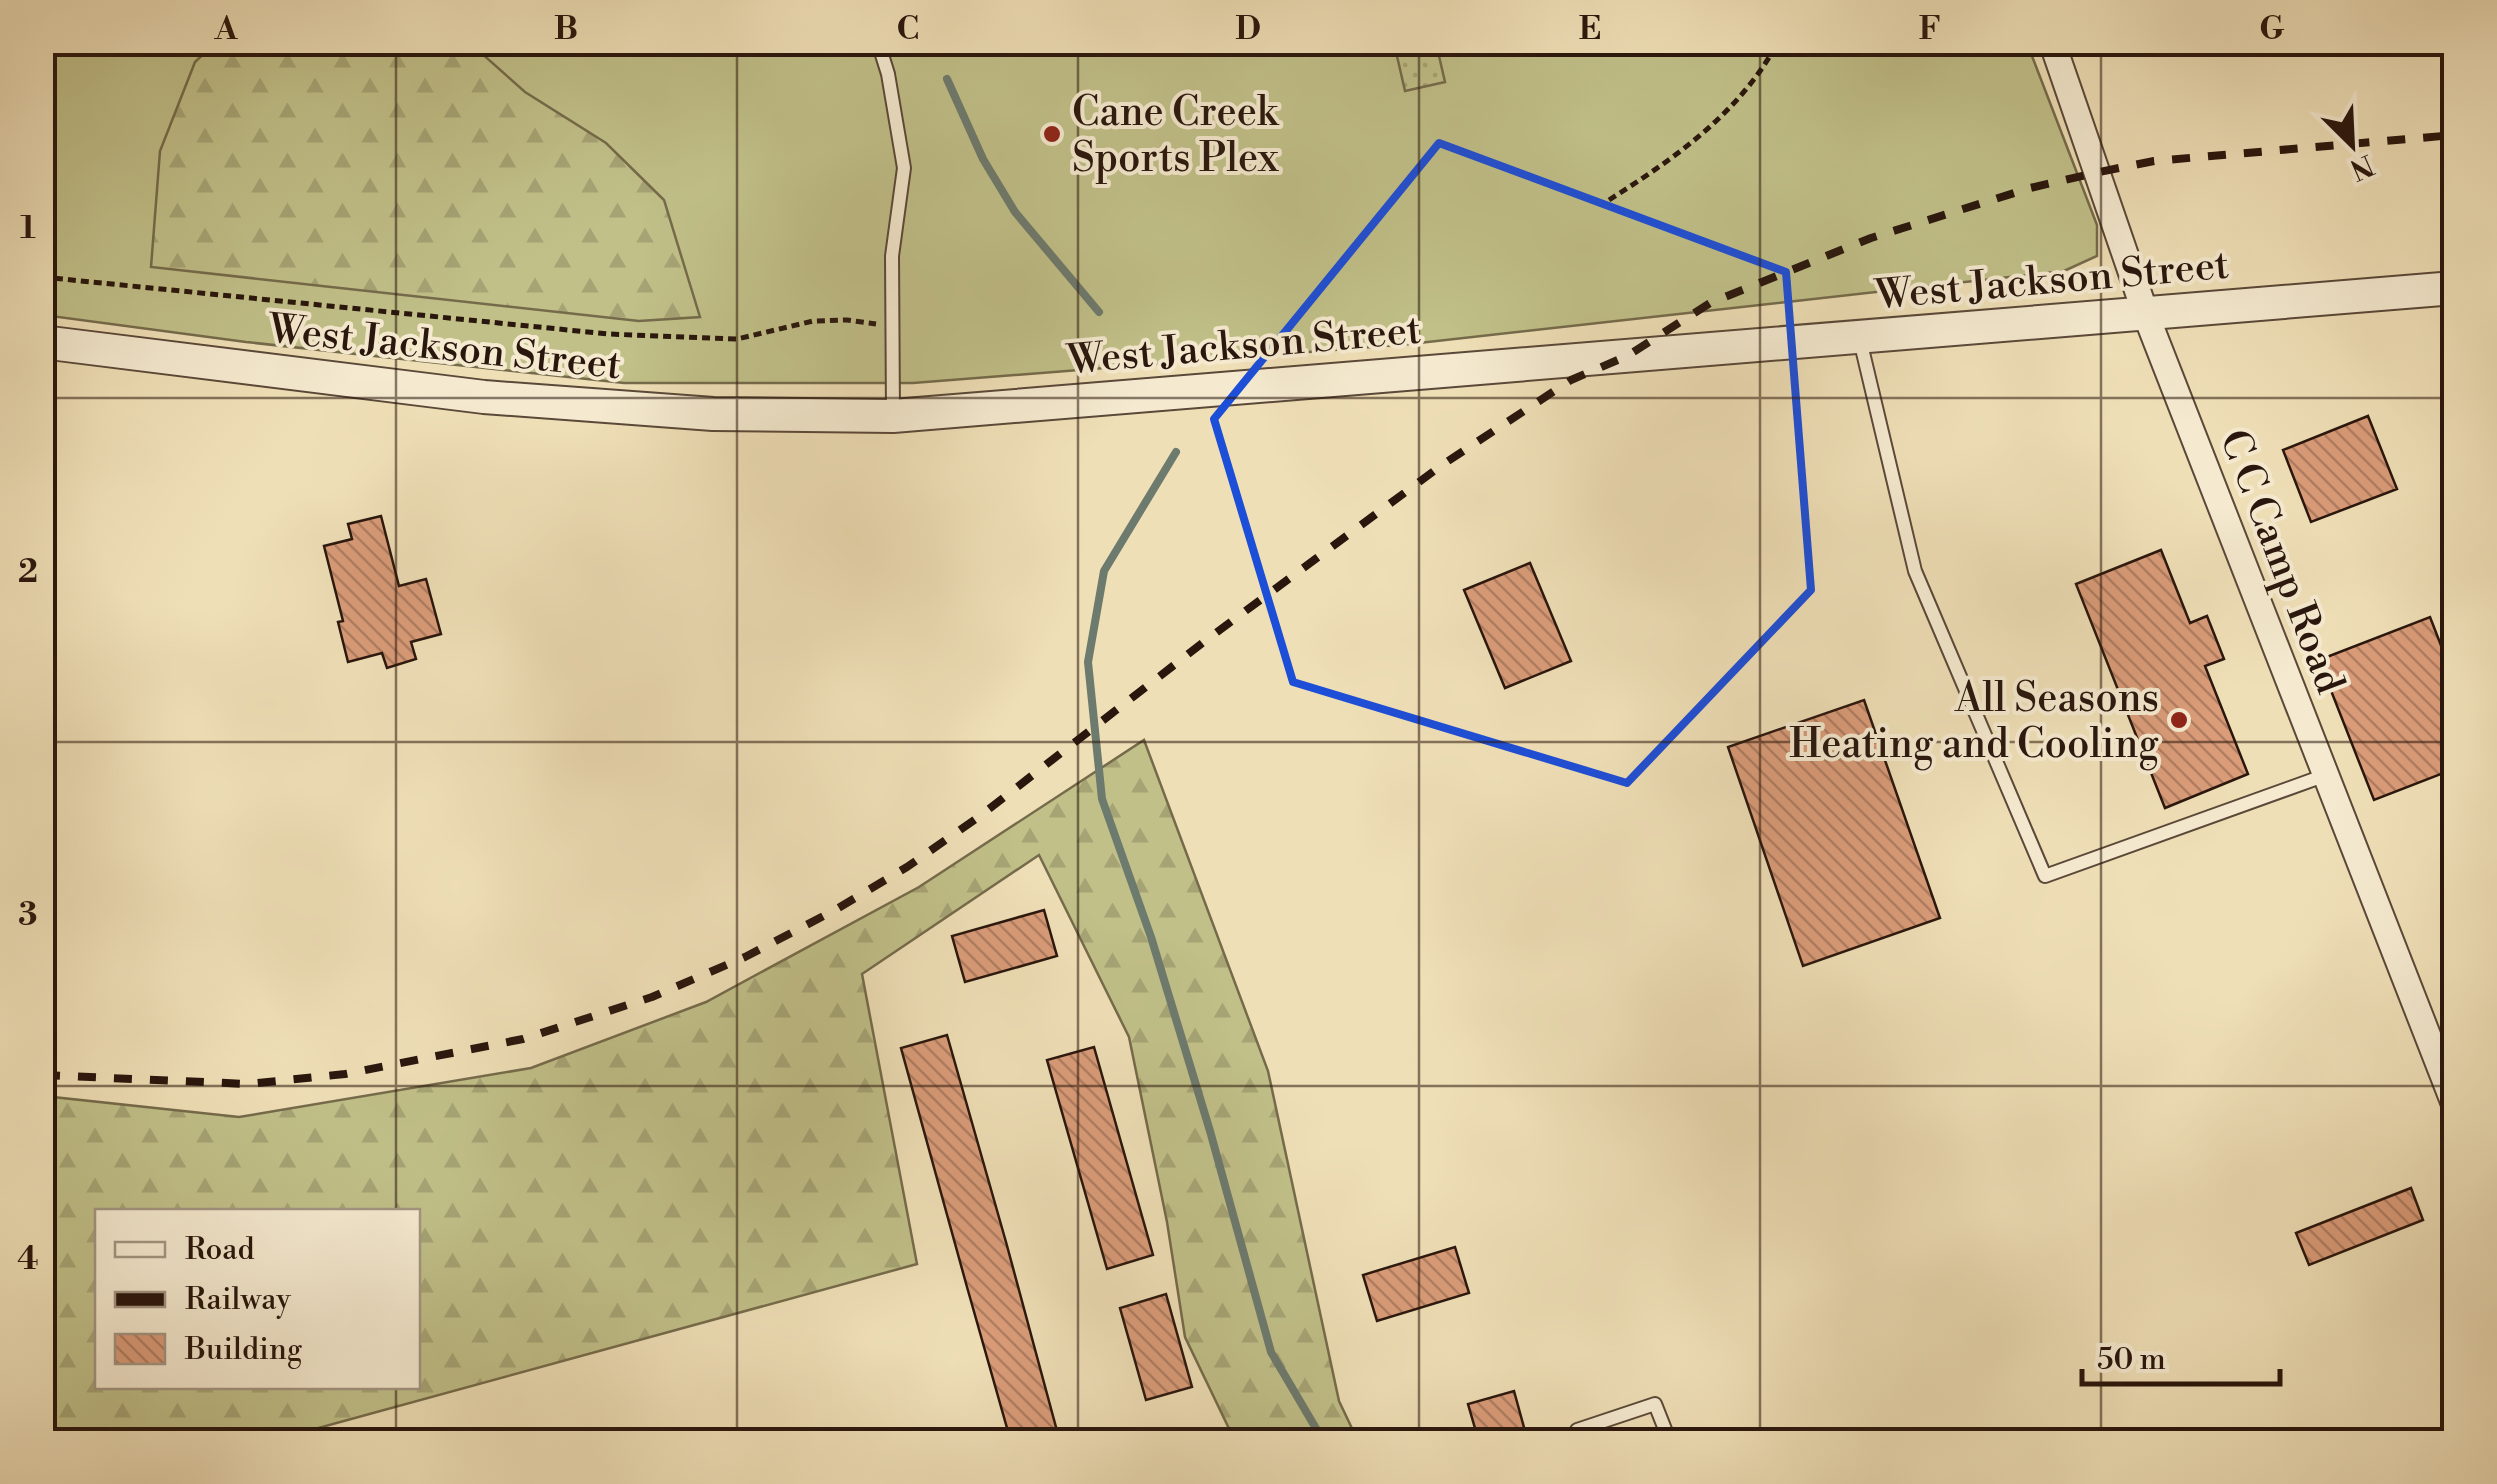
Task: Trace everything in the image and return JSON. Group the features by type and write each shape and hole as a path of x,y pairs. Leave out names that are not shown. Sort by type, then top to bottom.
{"street":[{"name":"C C Camp Road","path":"2052,42 2146,315 2454,1102"},
{"name":"West Jackson Street","path":"42,342 484,396 713,414 893,416 2454,288"}],"lane":[{"path":"878,42 888,74 904,168 892,256 893,416"},
{"path":"1859,337 1914,571 2045,876 2326,775"},
{"path":"1577,1430 1655,1404 1670,1442"}],"path":[{"path":"1609,200 1692,144 1752,84 1778,42"},
{"path":"42,277 608,334 737,339 813,321 847,320 879,325"}],"highlighted area":[{"path":"1439,143 1786,272 1811,590 1627,783 1293,682 1214,419"}],"green space":[{"name":"Cane Creek Sports Plex","path":"43,42 2027,43 2097,225 2097,256 2064,271 1410,344 913,383 624,383 246,342 43,315"},
{"path":"215,43 470,43 525,92 606,143 664,200 700,317 639,321 151,267 160,151 195,62"},
{"path":"1394,43 1436,43 1445,82 1405,91"},
{"path":"1144,740 1268,1071 1339,1401 1358,1441 1235,1441 1185,1337 1167,1222 1129,1037 1039,855 862,974 917,1264 271,1441 43,1441 43,1096 239,1117 531,1068 706,1002 919,887"}],"building":[{"path":"2368,416 2397,489 2311,522 2283,450"},
{"path":"381,516 399,586 426,579 441,634 411,642 416,659 387,668 382,653 348,662 338,622 343,621 324,546 352,539 348,524"},
{"name":"All Seasons Heating and Cooling","path":"2161,550 2190,623 2207,616 2224,659 2205,666 2248,774 2165,808 2076,584"},
{"path":"1530,563 1571,661 1505,688 1464,590"},
{"path":"2430,617 2454,679 2454,769 2374,800 2319,660"},
{"path":"1864,700 1940,918 1803,966 1728,747"},
{"path":"1044,910 1057,956 965,982 952,936"},
{"path":"947,1035 1060,1442 1011,1442 967,1287 901,1048"},
{"path":"1094,1047 1153,1255 1107,1269 1047,1060"},
{"path":"2411,1188 2423,1220 2309,1265 2296,1233"},
{"path":"1455,1247 1469,1293 1377,1321 1363,1275"},
{"path":"1166,1294 1192,1387 1146,1400 1120,1308"},
{"path":"1514,1391 1528,1442 1479,1442 1468,1404"}],"waterway":[{"path":"947,79 983,159 1015,212 1099,312"},
{"path":"1176,452 1104,571 1088,662 1102,799 1151,937 1271,1352 1324,1442"}],"railway":[{"path":"42,1075 248,1084 345,1074 523,1039 652,997 745,957 907,867 980,816 1205,641 1442,465 1571,380 1627,356 1710,303 1871,238 2030,188 2099,172 2154,161 2454,135"}],"place":[{"name":"Cane Creek Sports Plex","path":"1052,134"},
{"name":"All Seasons Heating and Cooling","path":"2179,720"}]}
